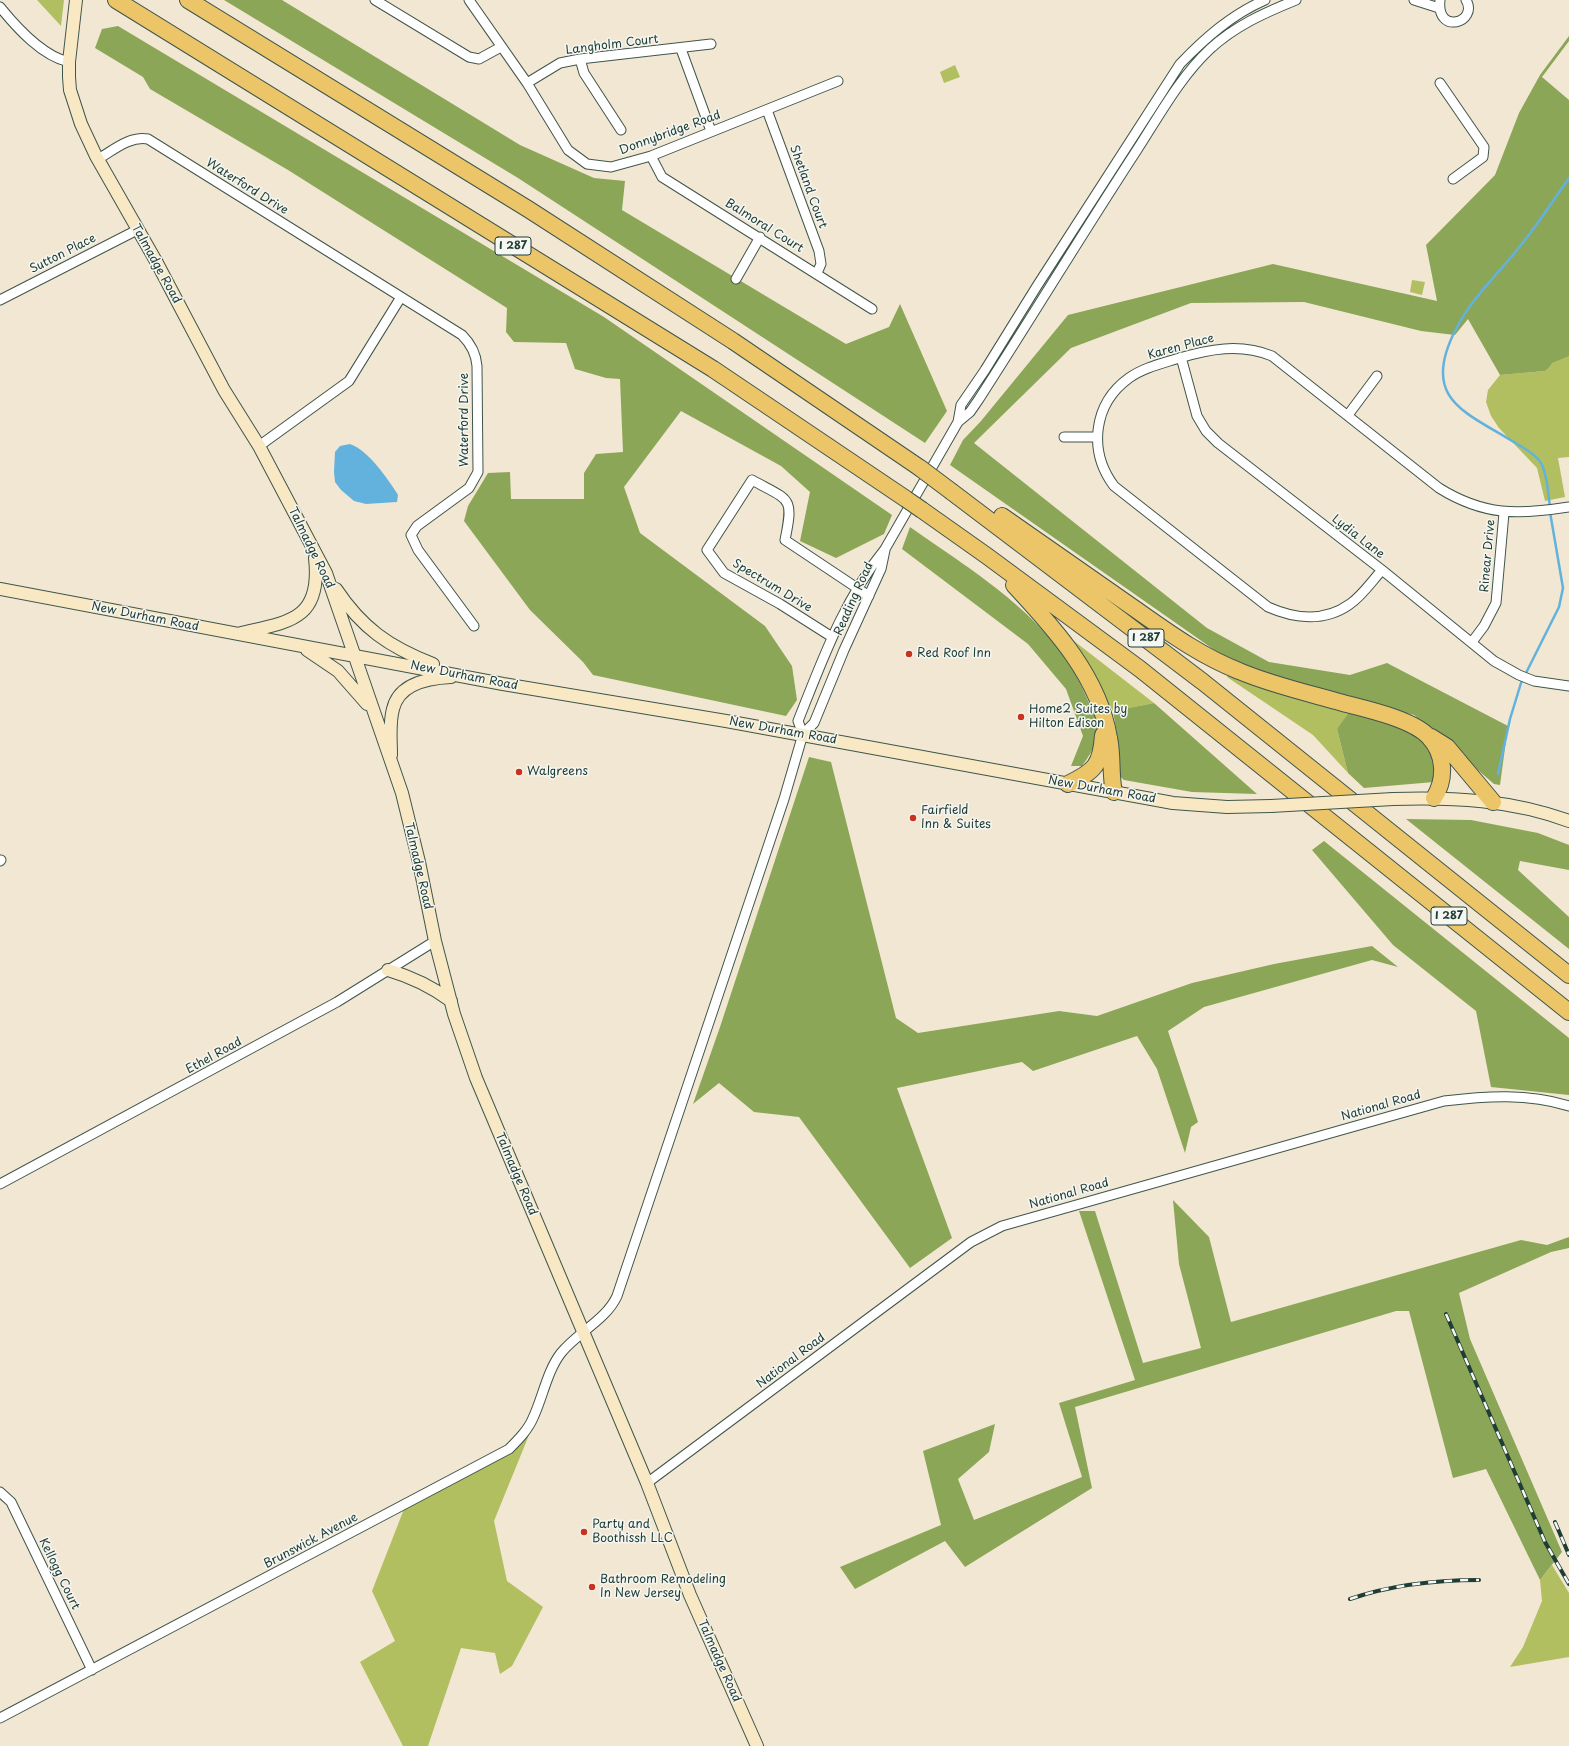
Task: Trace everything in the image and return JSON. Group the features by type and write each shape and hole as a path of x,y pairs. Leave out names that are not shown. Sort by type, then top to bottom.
{"highway":[{"name":"I 287","path":"116,0 713,369 922,510 987,556 1146,674 1569,1012"},
{"name":"I 287","path":"188,0 548,222 733,341 920,468 1203,682 1569,975"},
{"path":"968,503 981,502 1176,638 1207,657 1239,672 1273,684 1385,714 1413,726 1447,747 1493,802"},
{"path":"987,556 1034,606 1070,650 1088,678 1104,719 1109,738 1114,792"},
{"path":"1068,784 1091,771 1097,762 1102,744 1104,719"},
{"path":"1429,736 1436,747 1442,766 1442,780 1434,798"}],"street":[{"name":"Talmadge Road","path":"76,0 69,62 70,90 86,136 156,262 224,390 259,446 326,573 402,793 435,941 451,1001 476,1078 647,1483 690,1595 757,1746"},
{"path":"375,0 468,57 479,59 501,47"},
{"name":"Donnybridge Road","path":"469,0 527,83 568,150 587,164 611,167 651,156 838,81"},
{"path":"885,549 958,422 961,405 985,370 1041,279 1180,64 1204,39 1251,6 1265,0"},
{"path":"958,422 970,412 979,399 1104,201 1189,72 1209,50 1232,31 1257,16 1296,0"},
{"path":"1414,0 1440,4 1444,19 1449,22 1457,22 1462,20 1468,13 1466,0"},
{"path":"0,7 29,37 58,59 69,62"},
{"name":"Langholm Court","path":"527,83 560,63 580,59 681,49 712,44"},
{"path":"681,49 712,131"},
{"path":"580,59 584,73 621,130"},
{"path":"1440,83 1484,147 1483,157 1453,179"},
{"name":"Shetland Court","path":"767,110 819,251 821,264 817,273"},
{"name":"Waterford Drive","path":"98,159 130,140 138,138 148,139 462,335 469,342 476,359 479,458 478,472 469,488 417,526 411,535 418,550 474,626"},
{"name":"Balmoral Court","path":"651,156 662,177 760,237 872,309"},
{"name":"Sutton Place","path":"0,300 137,230"},
{"path":"736,279 760,237"},
{"path":"259,446 348,381 401,297"},
{"name":"Karen Place","path":"1382,570 1351,604 1334,613 1320,617 1304,617 1284,614 1268,607 1114,486 1101,461 1097,437 1098,422 1106,402 1121,384 1129,378 1150,367 1181,357 1205,351 1234,347 1262,352 1272,356 1451,496 1484,508 1504,513 1521,513 1569,507"},
{"name":"Lydia Lane","path":"1181,357 1197,416 1206,431 1218,443 1382,570 1494,661 1519,675 1546,684 1569,686"},
{"path":"1348,416 1377,376"},
{"path":"1064,437 1097,437"},
{"name":"Spectrum Drive","path":"832,637 780,604 724,573 707,550 752,480 785,498 790,513 785,540 856,589 869,596"},
{"name":"Rinear Drive","path":"1472,642 1484,626 1496,603 1504,513"},
{"name":"Reading Road","path":"885,549 881,569 844,650 814,723 802,734 798,721 832,637 856,589 871,566 885,549"},
{"path":"236,634 289,622 307,607 315,586 316,572 314,551"},
{"path":"326,573 348,606 361,622 378,636 416,657 466,676"},
{"name":"New Durham Road","path":"0,589 299,646 590,699 802,734 1068,784 1195,806 1227,808 1434,798 1493,802 1546,813 1569,821"},
{"path":"299,646 338,671 373,712"},
{"path":"391,762 393,708 398,697 409,687 425,680 466,676"},
{"name":"Brunswick Avenue","path":"0,1718 509,1449 522,1435 533,1419 553,1366 562,1353 582,1332 611,1307 617,1296 784,800 802,734"},
{"name":"Ethel Road","path":"0,1184 319,1012 435,941"},
{"path":"388,970 410,976 433,988 451,1001"},
{"name":"National Road","path":"647,1483 971,1242 1002,1226 1444,1101 1484,1096 1523,1097 1558,1102 1569,1106"},
{"name":"Kellogg Court","path":"0,1492 10,1502 92,1670"}],"green space":[{"path":"37,0 64,0 61,26"},
{"path":"224,0 282,0 520,145 594,178 625,181 622,210 846,344 889,327 900,304 947,411 925,443 518,178"},
{"path":"118,26 604,317 892,515 884,534 836,558 800,541 810,492 781,466 681,411 624,487 640,533 765,626 792,666 797,700 786,716 593,675 583,662 530,610 464,521 468,506 488,473 510,472 511,499 584,499 584,473 596,454 623,452 620,379 606,378 575,369 566,343 514,342 506,332 507,308 288,170 150,89 143,77 95,48 102,29"},
{"path":"1569,36 1569,41 1542,77 1569,100 1569,356 1552,363 1545,371 1500,375 1468,319 1455,335 1421,331 1304,302 1191,303 1071,348 974,443 1207,628 1269,662 1350,675 1387,663 1508,726 1500,785 1494,784 1414,715 1274,679 1240,664 1213,649 950,465 963,440 981,421 1068,315 1273,264 1437,301 1426,245 1495,175 1519,113 1540,75"},
{"path":"955,65 960,77 944,83 940,72"},
{"path":"1412,280 1425,282 1422,295 1410,292"},
{"path":"1569,356 1569,457 1558,458 1565,497 1545,501 1537,468 1499,428 1491,416 1486,402 1488,390 1500,375 1545,371 1551,363"},
{"path":"910,527 962,563 1013,602 1037,624 1058,648 1075,674 1098,725 1096,742 1082,766 1071,766 1083,736 1066,689 1028,644 902,549"},
{"path":"1074,641 1154,703 1113,711"},
{"path":"1229,673 1356,710 1337,729 1348,773 1313,735 1227,677"},
{"path":"1154,703 1257,794 1192,792 1124,780 1117,774 1118,740 1113,711"},
{"path":"1356,710 1399,724 1427,742 1435,766 1434,782 1364,788 1348,773 1337,729 1348,714"},
{"path":"809,757 831,762 896,1018 918,1033 1059,1011 1097,1016 1192,983 1274,964 1372,946 1398,967 1372,960 1204,1007 1168,1031 1198,1122 1191,1127 1185,1153 1157,1069 1137,1036 1033,1071 1022,1062 897,1088 952,1238 910,1268 799,1117 754,1112 719,1083 693,1104"},
{"path":"1406,819 1471,820 1538,833 1569,845 1569,870 1520,861 1518,870 1569,917 1569,949"},
{"path":"1324,841 1569,1038 1569,1095 1491,1087 1476,1011 1393,945 1312,850"},
{"path":"1173,1200 1209,1237 1231,1322 1521,1240 1547,1245 1569,1237 1569,1248 1551,1252 1459,1293 1470,1339 1562,1552 1540,1580 1486,1469 1453,1478 1409,1311 1396,1311 1075,1407 1092,1488 965,1567 945,1541 855,1589 840,1567 941,1525 923,1451 995,1424 989,1452 958,1479 974,1520 1082,1477 1059,1403 1135,1380 1079,1211 1095,1211 1143,1363 1201,1348 1179,1264"},
{"path":"529,1435 494,1521 507,1581 543,1607 512,1666 500,1674 495,1653 461,1648 428,1746 403,1746 360,1662 395,1641 372,1591 404,1509"},
{"path":"1552,1565 1569,1593 1569,1657 1510,1667 1523,1647 1542,1601 1540,1580"}],"water":[{"path":"350,444 364,452 377,466 398,495 397,502 366,504 354,501 341,490 335,482 335,452 340,446"}],"waterway":[{"path":"1550,507 1546,475 1540,462 1528,450 1481,423 1454,401 1446,388 1443,372 1446,353 1462,318 1477,297 1524,241 1569,178"},
{"path":"1498,774 1510,719 1521,683 1559,607 1563,588 1550,512"}],"railway":[{"path":"1446,1314 1545,1542 1569,1584"},
{"path":"1555,1522 1569,1555"},
{"path":"1350,1599 1381,1590 1414,1584 1479,1580"}],"place":[{"name":"Red Roof Inn","path":"909,654"},
{"name":"Home2 Suites by Hilton Edison","path":"1021,717"},
{"name":"Walgreens","path":"519,772"},
{"name":"Fairfield Inn & Suites","path":"913,818"},
{"name":"Party and Boothissh LLC","path":"584,1532"},
{"name":"Bathroom Remodeling In New Jersey","path":"592,1587"}]}
